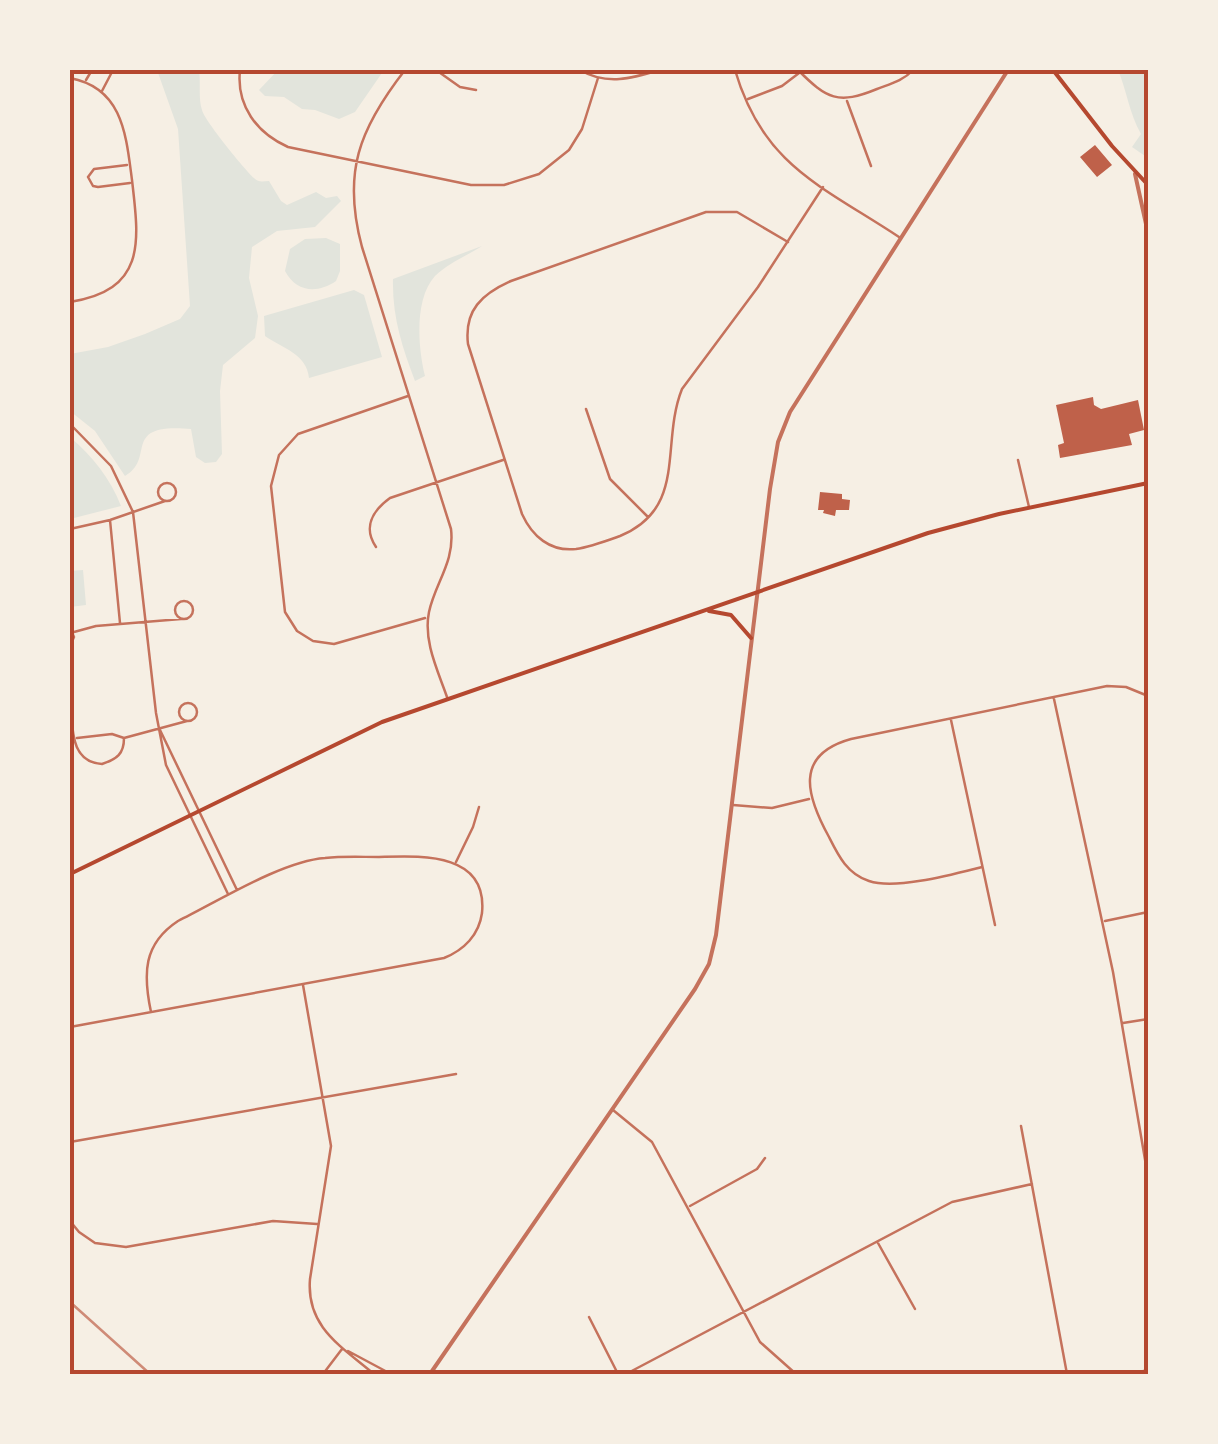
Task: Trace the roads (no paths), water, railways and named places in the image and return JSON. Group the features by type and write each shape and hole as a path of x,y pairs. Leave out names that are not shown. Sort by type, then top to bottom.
{"main road":[{"path":"1053,70 1148,184"},
{"path":"70,874 362,731 928,533 1148,483"},
{"path":"704,610 731,616 751,638"}],"street":[{"path":"86,82 92,70"},
{"path":"102,91 113,70"},
{"path":"240,70 248,112 268,137 288,147 470,185 494,186 528,179 560,159 578,137 598,78"},
{"path":"405,70 375,110 356,162 352,197 356,224 452,538 446,571 428,618 428,639 448,700"},
{"path":"436,70 460,88 476,90"},
{"path":"580,70 598,78 630,79 660,70"},
{"path":"736,70 745,100 772,147 794,168 900,238"},
{"path":"745,100 782,86 801,71 825,94 847,99 906,77 913,70"},
{"path":"430,1374 709,964 772,475 783,427 1008,70"},
{"path":"70,78 102,91 121,117 138,234 130,268 107,291 70,302"},
{"path":"847,99 871,166"},
{"path":"130,164 96,168 88,177 98,187 132,182"},
{"path":"1136,174 1148,234"},
{"path":"788,242 737,212 706,212 511,281 485,294 470,315 468,344 525,521 537,537 565,550 584,548 630,532 659,506 666,486 682,389 788,242 823,186"},
{"path":"410,395 298,434 278,455 271,486 285,612 297,630 313,640 334,644 428,618"},
{"path":"586,409 610,478 649,518"},
{"path":"70,424 111,466 133,512 158,727 166,765 229,896"},
{"path":"376,546 369,529 373,514 398,494 505,460"},
{"path":"1018,460 1029,508"},
{"path":"70,528 110,520 166,501"},
{"path":"110,520 120,626"},
{"path":"70,646 72,630 180,619"},
{"path":"982,866 892,883 864,879 844,862 810,799 809,784 815,764 834,745 951,718 1119,686 1148,696"},
{"path":"1054,697 1122,1024 1148,1178"},
{"path":"70,700 78,753 98,765 123,752 124,738"},
{"path":"951,718 995,925"},
{"path":"75,738 112,734 124,738 186,721"},
{"path":"158,727 238,891"},
{"path":"732,805 772,808 810,799"},
{"path":"456,863 479,807"},
{"path":"70,1027 444,958 458,951 476,932 482,908 474,881 456,863 420,856 323,858 299,864 171,925 156,941 146,969 151,1012"},
{"path":"1102,922 1148,912"},
{"path":"302,984 331,1146 310,1300 323,1332 374,1374"},
{"path":"1122,1024 1148,1019"},
{"path":"70,1142 456,1074"},
{"path":"612,1109 652,1142 760,1342 796,1374"},
{"path":"1021,1126 1067,1374"},
{"path":"688,1207 757,1169 765,1158"},
{"path":"626,1374 963,1198 1032,1184"},
{"path":"70,1221 95,1242 126,1247 273,1221 319,1224"},
{"path":"877,1242 914,1309"},
{"path":"589,1317 618,1374"},
{"path":"324,1374 342,1348"},
{"path":"342,1348 391,1374"},
{"path":"1131,1374 1148,1370"}],"railway":[{"path":"70,1302 150,1374"}]}
